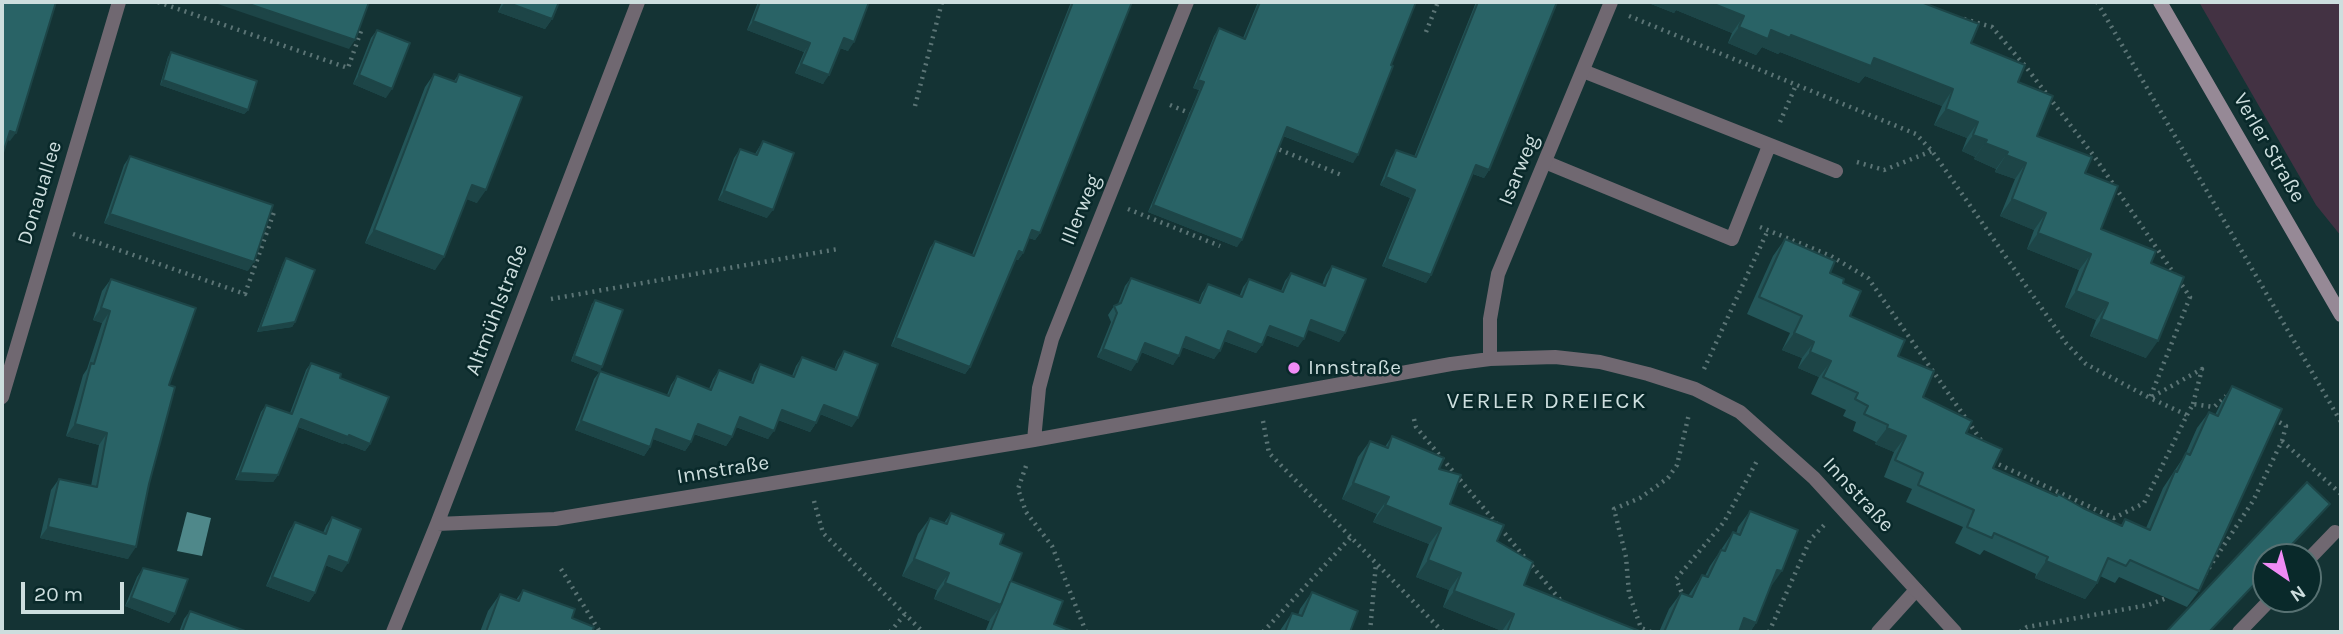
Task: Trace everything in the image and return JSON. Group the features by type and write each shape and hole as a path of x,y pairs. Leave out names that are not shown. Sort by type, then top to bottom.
{"main road":[{"name":"Verler Straße","path":"2160,2 2341,315"}],"street":[{"name":"Donauallee","path":"2,397 119,2"},
{"name":"Altmühlstraße","path":"393,632 638,2"},
{"name":"Illerweg","path":"1034,440 1039,388 1052,339 1187,2"},
{"name":"Isarweg","path":"1490,359 1490,319 1498,274 1610,5"},
{"path":"1583,71 1836,171"},
{"path":"1545,162 1732,239 1769,146"},
{"name":"Innstraße","path":"437,524 555,519 1034,440 1451,364 1490,359 1555,357 1600,362 1695,389 1740,412 1814,478 1955,632"},
{"path":"2322,545 2335,532"},
{"path":"1878,632 1916,590"},
{"path":"2239,632 2257,613"}],"path":[{"path":"158,2 348,68 361,31"},
{"path":"915,106 942,2"},
{"path":"1426,32 1438,2"},
{"path":"2097,2 2341,422"},
{"path":"1610,5 1916,134 1932,151 2066,343 2086,364 2187,415"},
{"path":"1956,16 1992,27 2026,67 2094,156 2190,297 2150,398"},
{"path":"1769,146 1797,85"},
{"path":"1149,97 1198,117"},
{"path":"1271,146 1344,176"},
{"path":"1836,171 1859,162 1884,170 1932,151"},
{"path":"1108,200 1220,246"},
{"path":"52,226 245,294 274,212"},
{"path":"1740,220 1831,256 1868,278 1998,464 2114,518 2144,503 2193,404 2202,369 2150,398"},
{"path":"1651,632 1641,628 1629,593 1626,557 1614,509 1640,498 1668,478 1677,465 1695,389 1768,230"},
{"path":"522,304 838,249"},
{"path":"2193,404 2214,407 2227,395"},
{"path":"1259,398 1269,453 1443,632"},
{"path":"2202,577 2253,501 2282,441 2286,426 2263,414"},
{"path":"1414,419 1416,427 1562,603 1573,606"},
{"path":"1686,602 1676,579 1724,522 1770,437"},
{"path":"1034,440 1018,489 1027,512 1052,546 1086,632"},
{"path":"2282,441 2341,494"},
{"path":"808,477 823,533 923,632"},
{"path":"1769,632 1811,540 1842,508"},
{"path":"1263,632 1350,538"},
{"path":"1370,632 1376,562"},
{"path":"561,569 600,632"},
{"path":"2020,632 2028,628 2148,605 2180,592"},
{"path":"890,632 905,614"}],"shaded area":[{"path":"2199,2 2341,2 2341,236 2316,205"}],"water":[{"path":"187,512 211,518 202,556 177,551"}],"building":[{"path":"2,2 56,2 16,133 10,131 2,156"},
{"path":"243,2 369,2 355,40"},
{"path":"506,2 559,2 552,19"},
{"path":"760,2 869,2 854,42 844,38 829,75 801,64 810,43 753,21"},
{"path":"1073,2 1132,2 1040,233 1032,230 1023,253 1019,251 970,367 896,338 935,241 974,256"},
{"path":"1260,2 1416,2 1358,155 1287,127 1242,240 1153,205 1204,82 1198,80 1219,28 1245,39"},
{"path":"1478,2 1557,2 1489,170 1476,165 1431,275 1387,259 1415,190 1386,177 1396,150 1416,157"},
{"path":"1709,2 1921,2 1979,24 1971,43 2025,65 2018,82 2053,96 2037,136 2092,157 2085,173 2118,186 2101,229 2156,251 2151,263 2184,277 2158,341 2101,319 2108,303 2076,291 2091,254 2038,233 2046,213 2012,199 2026,163 2006,155 2008,152 1973,135 1978,122 1946,109 1953,89 1874,58 1871,66 1791,35 1790,38 1771,30 1768,39 1739,27 1744,16"},
{"path":"377,30 410,43 392,89 359,75"},
{"path":"171,52 257,81 248,110 163,80"},
{"path":"434,74 456,82 459,74 522,97 486,190 472,185 444,257 374,230"},
{"path":"763,141 794,153 773,210 724,191 740,149 757,155"},
{"path":"130,156 273,205 254,262 110,214"},
{"path":"1785,239 1835,261 1830,273 1844,279 1843,283 1861,291 1850,316 1905,340 1898,356 1934,371 1923,397 1972,421 1966,433 2002,449 1993,468 2057,496 2058,494 2122,526 2125,519 2150,530 2175,471 2177,472 2186,453 2190,455 2209,412 2218,416 2232,386 2282,409 2199,591 2130,560 2126,566 2108,558 2097,583 2046,561 2048,557 1994,533 1992,538 1967,527 1974,510 1918,485 1923,473 1895,460 1906,436 1864,414 1868,406 1855,399 1858,393 1823,377 1831,361 1810,352 1814,342 1794,333 1802,316 1759,297"},
{"path":"286,258 315,270 295,322 260,328"},
{"path":"1332,266 1366,279 1345,333 1311,320 1304,339 1270,326 1262,345 1228,331 1220,351 1186,337 1179,356 1145,343 1137,362 1103,349 1117,313 1114,306 1121,303 1131,278 1200,303 1208,284 1242,297 1249,279 1283,292 1291,273 1325,286"},
{"path":"111,279 196,308 169,385 175,387 149,484 136,547 48,527 59,479 97,487 107,433 75,424 91,363 94,364 110,311 101,308"},
{"path":"595,300 623,310 602,367 574,356"},
{"path":"844,351 878,364 858,418 824,405 816,423 782,410 774,431 740,417 732,437 698,424 691,442 656,429 650,447 581,421 600,371 669,396 677,376 711,390 719,370 753,383 760,364 794,377 802,357 836,370"},
{"path":"311,363 341,374 340,378 389,397 370,444 301,419 278,475 240,473 266,405 292,414"},
{"path":"1392,436 1444,458 1439,469 1461,475 1450,504 1504,525 1497,541 1533,562 1524,585 1642,632 1507,632 1514,614 1454,591 1461,573 1428,560 1441,528 1385,505 1389,497 1353,483 1370,441 1388,448"},
{"path":"2307,482 2330,504 2293,543 2252,543 2252,587 2209,632 2166,632"},
{"path":"1750,511 1798,530 1782,571 1777,570 1756,623 1744,618 1739,632 1664,632 1681,593 1692,597 1702,575 1708,577 1721,550 1725,551 1733,532 1740,535"},
{"path":"951,513 1004,534 1000,544 1022,553 1011,581 1063,601 1054,624 1074,632 990,632 1001,605 945,583 949,573 914,559 930,518 947,524"},
{"path":"332,517 361,529 348,563 329,556 315,593 272,577 295,522 326,534"},
{"path":"143,568 188,579 175,614 131,598"},
{"path":"523,590 575,609 572,618 594,627 592,632 486,632 500,594 519,601"},
{"path":"1312,592 1358,611 1350,632 1285,632 1292,613 1302,616"},
{"path":"190,611 248,632 182,632"}],"place":[{"name":"Innstraße","path":"1294,368"}],"district":[{"name":"VERLER DREIECK","path":"1547,401"}]}
